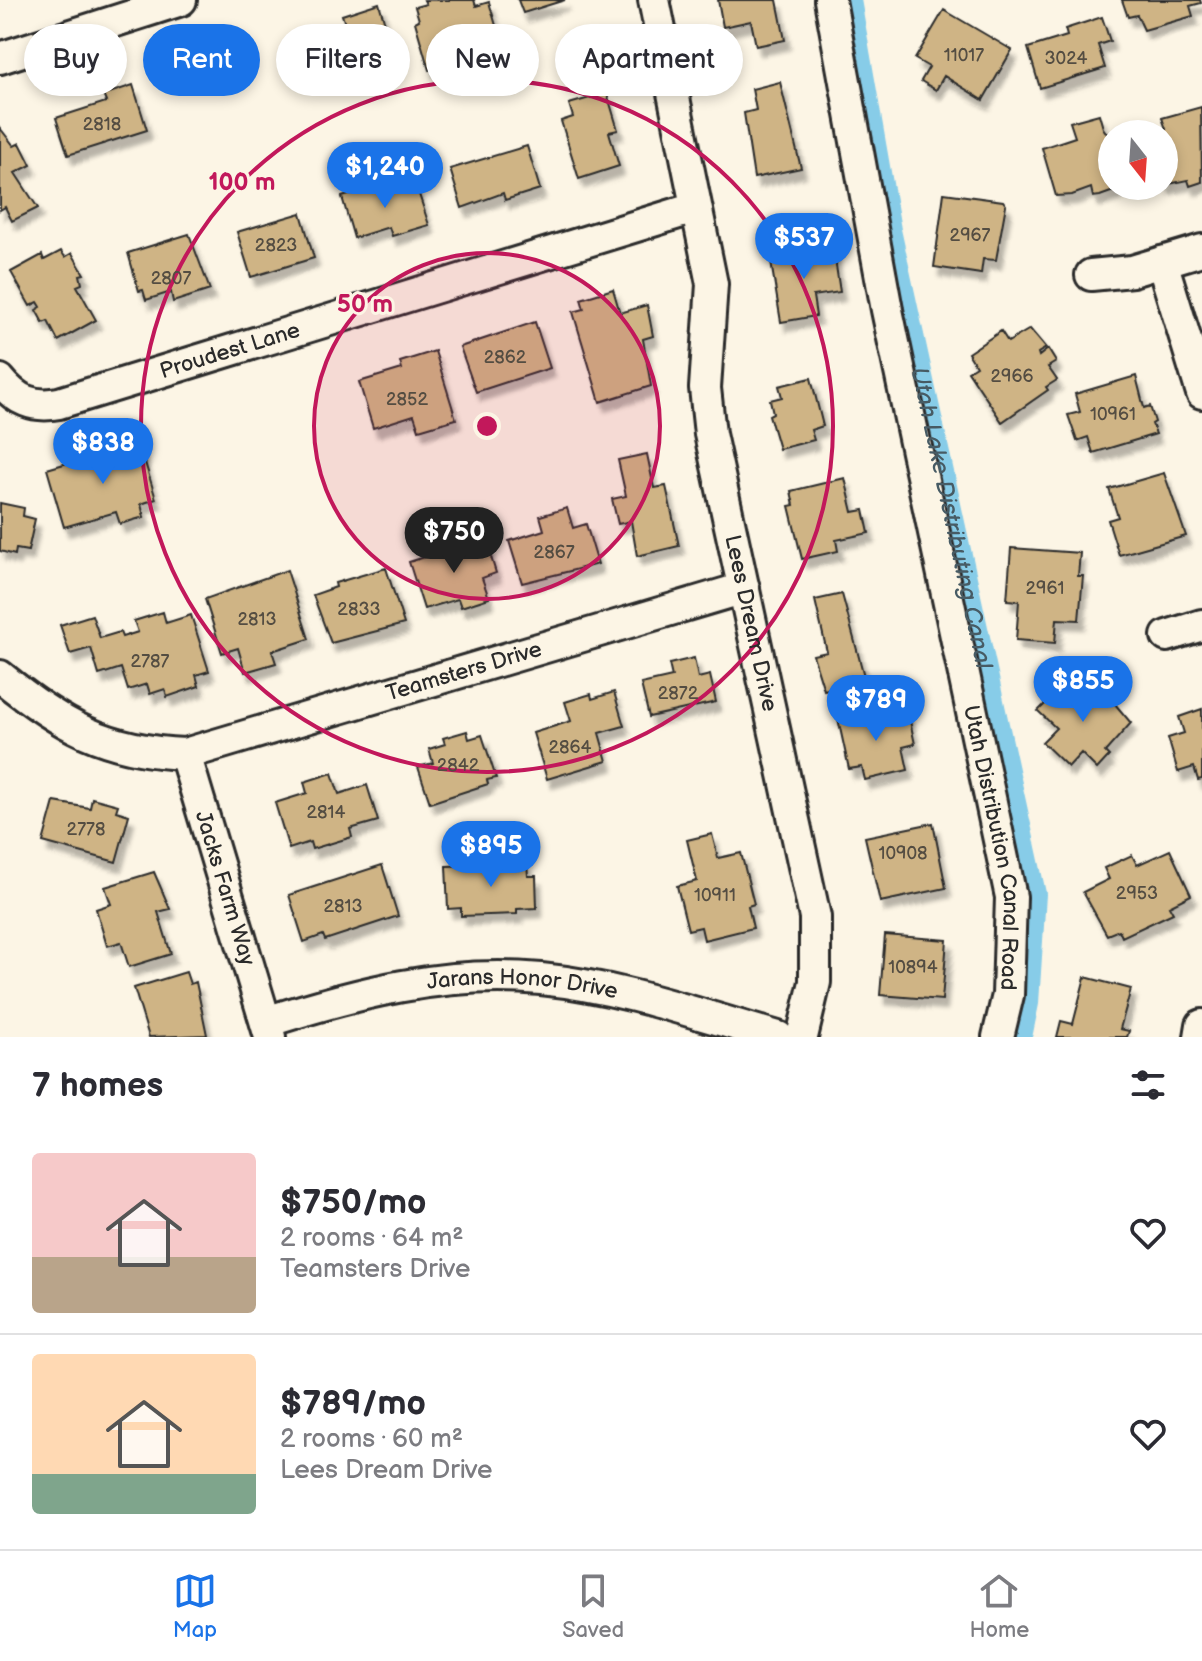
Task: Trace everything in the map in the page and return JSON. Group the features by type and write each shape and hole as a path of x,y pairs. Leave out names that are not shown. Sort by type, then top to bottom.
{"street":[{"path":"0,58 181,0"},
{"name":"Lees Dream Drive","path":"654,0 712,284 706,406 815,917 815,982 802,1037"},
{"name":"Utah Distribution Canal Road","path":"830,0 887,310 1011,897 1008,995 998,1037"},
{"name":"Proudest Lane","path":"0,380 13,395 30,403 44,406 59,403 695,208"},
{"path":"1091,275 1132,271 1202,250"},
{"path":"1162,262 1202,393"},
{"name":"Teamsters Drive","path":"185,754 744,588"},
{"path":"1167,636 1202,625"},
{"path":"0,676 43,711 89,736 136,750 185,754"},
{"name":"Jacks Farm Way","path":"185,754 268,1029"},
{"name":"Jarans Honor Drive","path":"268,1029 394,986 504,977 613,990 778,1037"},
{"path":"1200,1037 1202,1025"}],"building":[{"path":"424,0 474,0 476,6 489,2 496,24 426,24 426,60 415,22 419,20 415,7 426,4"},
{"path":"518,0 565,0 523,13"},
{"path":"718,0 777,0 785,40 756,46 751,21 722,24"},
{"path":"1122,0 1200,0 1201,3 1190,6 1193,16 1144,30 1137,15 1128,17"},
{"path":"379,3 385,24 345,24 342,15"},
{"path":"944,10 1012,50 983,100 944,76 936,90 921,81 929,67 915,59"},
{"path":"1102,17 1110,41 1098,45 1105,68 1040,88 1028,48 1067,36 1065,29"},
{"path":"780,82 801,168 754,178 744,113 756,110 752,89"},
{"path":"133,85 147,130 68,155 56,118 106,102 103,96 127,96 127,87"},
{"path":"608,96 618,130 609,132 619,166 579,179 561,121 573,117 569,104"},
{"path":"1201,107 1202,182 1190,186 1188,180 1178,182 1178,120 1162,118"},
{"path":"1099,114 1098,196 1093,197 1091,188 1072,195 1056,196 1042,148 1075,137 1070,122"},
{"path":"0,128 14,146 20,143 31,165 15,173 38,208 12,221 5,207 0,210"},
{"path":"527,146 540,189 505,200 503,193 462,208 450,169"},
{"path":"401,179 405,191 417,188 429,225 392,236 389,227 354,238 342,197"},
{"path":"944,193 1003,201 1006,205 996,260 983,259 981,274 934,267"},
{"path":"301,213 314,258 251,277 237,232"},
{"path":"189,234 210,290 173,302 171,292 146,300 143,290 139,291 128,253"},
{"path":"833,246 840,292 813,296 816,316 781,322 770,256"},
{"path":"61,251 65,257 72,253 84,274 80,275 82,284 77,286 96,320 58,341 48,321 43,323 36,310 41,307 38,302 30,306 11,272 42,255 44,260"},
{"path":"613,289 620,313 647,305 653,336 643,339 651,386 600,402 573,312 584,309 581,299"},
{"path":"535,322 550,368 476,392 460,347"},
{"path":"1030,329 1046,348 1038,353 1039,356 1048,349 1056,362 1048,367 1057,380 1046,387 1048,390 1002,422 968,371 976,366 968,353 1001,331 1008,342"},
{"path":"435,351 456,419 419,430 414,415 373,428 359,382 402,369 400,362"},
{"path":"1136,376 1144,408 1150,406 1156,434 1093,453 1088,437 1077,441 1068,415 1080,412 1075,394"},
{"path":"811,378 823,426 811,430 814,440 779,449 769,415 773,413 770,400 782,397 779,386"},
{"path":"139,442 156,499 141,504 144,517 120,524 116,512 64,527 47,469"},
{"path":"647,454 654,488 666,486 679,546 637,556 631,521 618,524 612,499 626,496 618,460"},
{"path":"1164,473 1186,536 1119,555 1108,520 1118,517 1109,489"},
{"path":"845,478 853,512 864,510 869,533 836,540 838,551 802,559 789,506 794,505 791,491"},
{"path":"0,503 24,508 23,516 35,519 28,551 16,549 15,555 0,551"},
{"path":"567,508 573,528 586,524 598,564 522,583 509,541 544,530 540,516"},
{"path":"485,538 496,573 482,578 489,598 461,607 458,599 424,609 409,562"},
{"path":"1011,548 1080,553 1078,576 1083,576 1079,620 1057,619 1055,643 1016,640 1019,601 1007,600"},
{"path":"386,568 404,624 331,643 313,595 336,587 335,583"},
{"path":"287,570 309,639 272,651 276,663 245,672 238,648 222,653 205,599"},
{"path":"842,594 865,680 824,690 813,655 827,652 815,600"},
{"path":"163,612 166,623 191,615 209,671 196,675 199,686 167,697 165,689 150,694 147,684 128,690 121,668 99,675 91,648 70,654 60,625 92,615 100,638 120,632 122,637 138,632 134,621"},
{"path":"694,658 698,678 710,675 716,702 649,717 641,684 672,677 669,664"},
{"path":"1094,679 1131,723 1105,752 1109,756 1097,769 1081,753 1068,767 1042,742 1056,728 1038,711 1063,686 1075,698"},
{"path":"614,692 624,726 599,733 607,761 547,779 533,733 571,721 565,702 591,694 592,699"},
{"path":"862,708 865,722 908,712 915,744 903,747 908,770 865,780 862,767 849,769 837,714"},
{"path":"1202,709 1202,779 1198,780 1194,767 1178,772 1168,738 1184,733 1179,717"},
{"path":"467,731 469,739 482,735 496,778 487,780 488,784 430,803 418,767 433,763 429,749 445,744 443,738"},
{"path":"332,773 339,794 367,785 378,821 350,829 352,837 312,849 310,842 289,849 275,803 307,793 304,782"},
{"path":"92,798 118,805 116,811 129,815 116,862 43,842 54,802 90,808"},
{"path":"933,823 946,888 880,902 865,837"},
{"path":"712,834 718,858 741,853 754,904 748,906 753,928 704,940 701,927 688,930 677,886 697,881 687,840"},
{"path":"1170,850 1191,895 1169,906 1173,913 1122,937 1119,930 1107,935 1083,892 1109,879 1104,868 1132,855 1137,865"},
{"path":"527,863 528,876 536,876 537,908 517,909 517,914 461,916 461,908 448,909 446,866"},
{"path":"382,865 398,916 325,940 323,935 304,942 289,895"},
{"path":"154,872 170,909 158,912 171,954 129,967 121,942 107,946 96,909 111,904 105,887"},
{"path":"885,935 947,940 942,1000 880,995"},
{"path":"186,972 190,984 196,982 207,1035 149,1037 134,988"},
{"path":"1085,977 1131,989 1120,1029 1129,1031 1127,1037 1057,1037 1061,1021 1073,1024"}],"waterway":[{"name":"Utah Lake Distributing Canal","path":"849,0 889,230 1034,894 1027,1003 1020,1037"}]}
